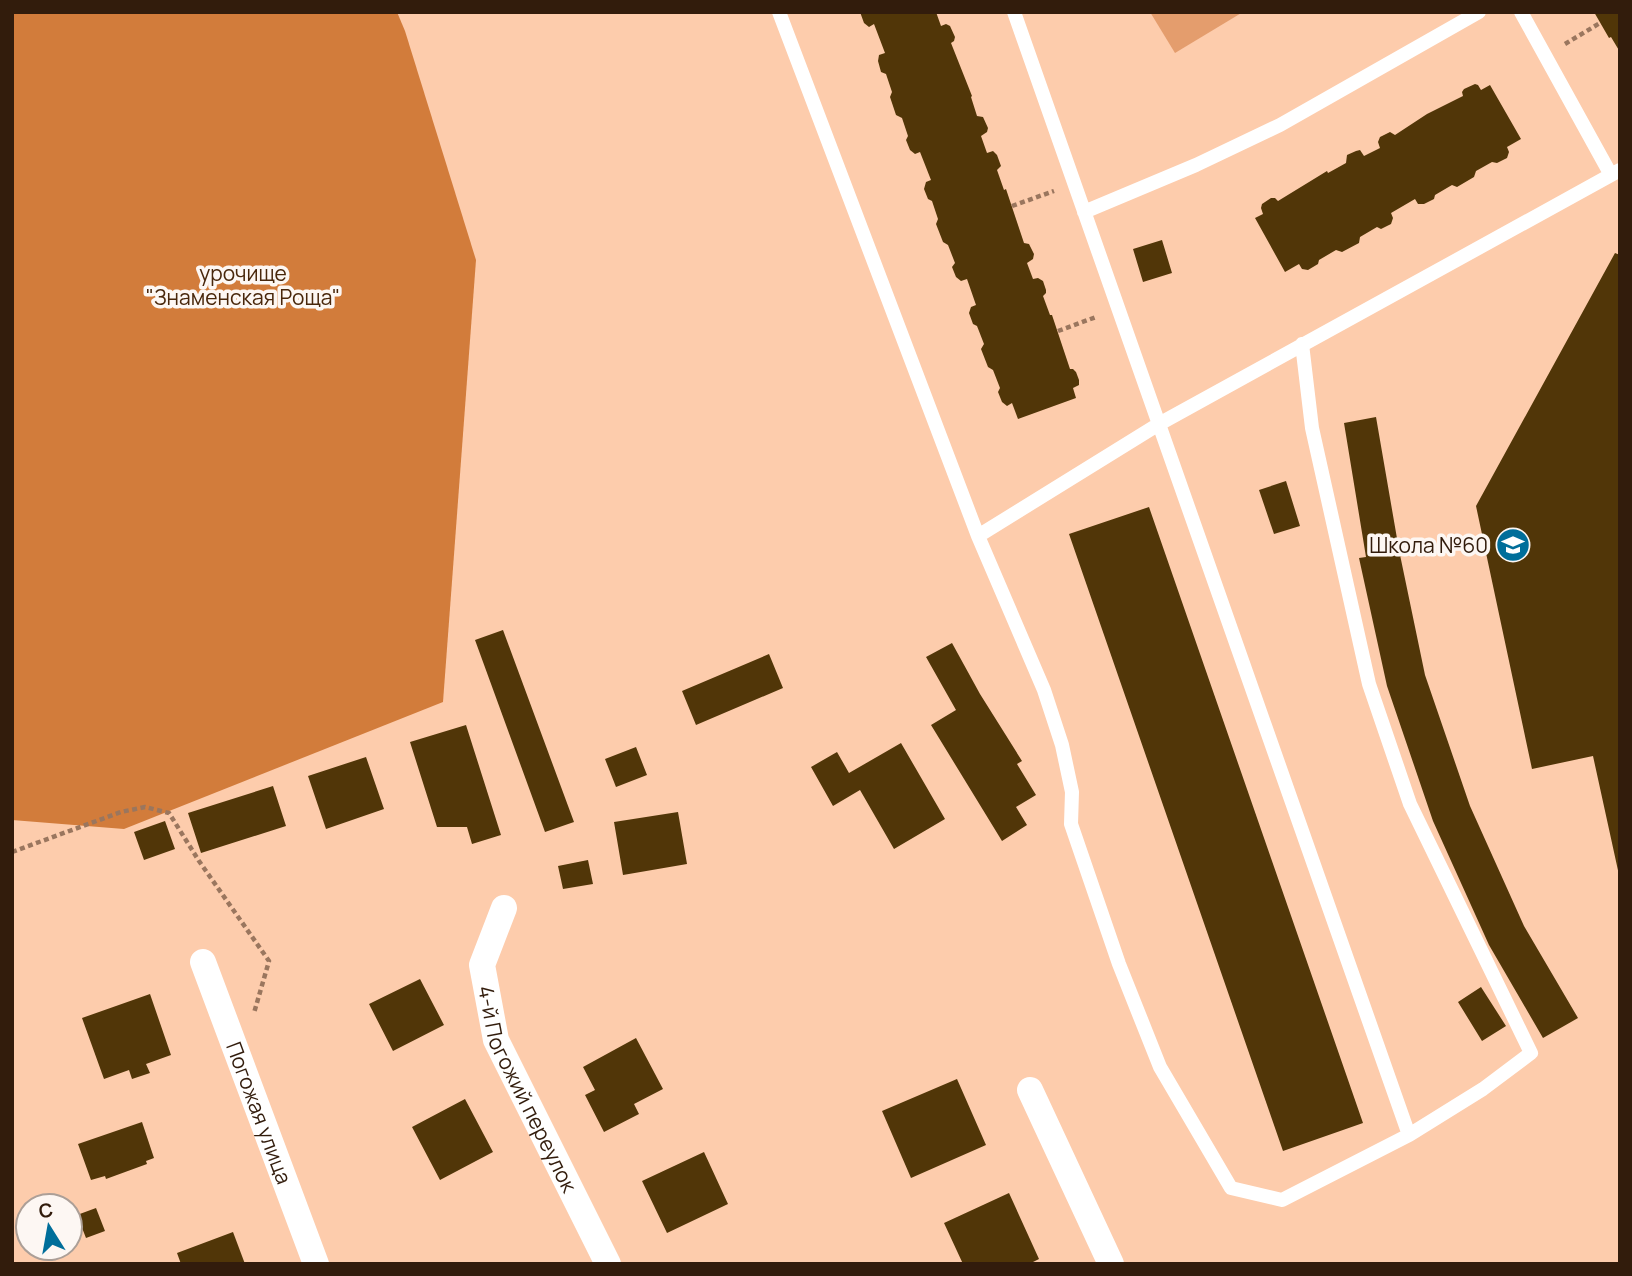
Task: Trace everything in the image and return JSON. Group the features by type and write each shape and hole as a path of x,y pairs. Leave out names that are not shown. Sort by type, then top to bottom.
{"street":[{"name":"4-й Погожий переулок","path":"505,908 482,965 496,1040 608,1264"},
{"name":"Погожая улица","path":"203,961 316,1264"},
{"path":"1030,1090 1111,1264"}],"lane":[{"path":"779,12 978,536 1048,701 1062,745 1072,792 1071,824 1119,964 1160,1067 1231,1188 1282,1200 1409,1135 1483,1089 1531,1053 1410,804 1368,684 1312,428 1302,344"},
{"path":"1014,12 1409,1135"},
{"path":"1084,212 1280,125 1479,12"},
{"path":"978,536 1159,424 1615,172 1521,12"}],"path":[{"path":"1545,56 1600,23"},
{"path":"1012,206 1074,184"},
{"path":"1058,331 1119,309"},
{"path":"12,852 121,812 145,807 169,813 199,861 270,961 251,1023 233,1041"}],"shaded area":[{"path":"1150,12 1243,12 1175,53"}],"green space":[{"name":"урочище \"Знаменская Роща\"","path":"12,12 397,12 476,260 443,702 124,829 12,820"}],"building":[{"path":"860,12 936,12 941,26 950,26 955,37 951,43 977,116 983,117 988,128 981,136 987,153 993,151 997,155 1001,166 997,170 1004,190 1006,189 1024,243 1029,244 1034,254 1033,259 1027,263 1033,279 1043,281 1046,293 1043,296 1070,369 1076,372 1079,380 1079,385 1073,388 1076,398 1018,419 1012,403 1007,406 1002,402 993,370 988,367 981,349 984,344 969,313 971,307 976,305 967,279 961,281 956,277 952,267 955,263 948,245 943,242 932,201 928,199 924,189 926,182 931,180 920,152 915,154 910,150 902,118 896,115 890,97 892,92 886,74 881,72 879,55 885,53 874,24 869,27 864,23"},
{"path":"1594,12 1620,12 1620,52 1611,37 1609,38"},
{"path":"1475,84 1481,90 1490,85 1521,139 1507,147 1507,158 1497,163 1492,162 1476,171 1474,177 1457,187 1452,185 1424,204 1418,204 1415,199 1391,213 1391,224 1381,229 1377,227 1360,237 1359,243 1342,252 1336,250 1308,270 1302,269 1299,264 1285,272 1255,218 1263,214 1262,204 1271,198 1278,201 1327,171 1328,173 1346,163 1347,155 1360,150 1364,156 1380,148 1380,137 1390,132 1395,135 1427,114 1463,96 1464,89"},
{"path":"1162,240 1172,273 1143,282 1133,249"},
{"path":"1615,253 1620,255 1619,875 1593,756 1532,769 1476,506"},
{"path":"1376,417 1399,550 1425,675 1470,806 1524,926 1578,1018 1543,1038 1489,945 1433,821 1387,686 1359,558 1366,557 1344,423"},
{"path":"1286,481 1300,526 1274,534 1259,490"},
{"path":"1149,507 1363,1123 1283,1151 1069,534"},
{"path":"503,630 574,822 545,832 475,640"},
{"path":"952,643 1022,761 1017,764 1036,795 1016,807 1027,825 1002,841 931,725 956,710 926,657"},
{"path":"769,654 783,688 696,725 682,691"},
{"path":"466,725 501,835 472,844 467,827 437,827 410,742"},
{"path":"901,743 945,819 894,849 860,790 833,806 811,767 837,752 849,773"},
{"path":"636,747 647,775 616,787 605,759"},
{"path":"366,757 384,809 326,829 308,776"},
{"path":"273,786 286,826 201,853 188,813"},
{"path":"678,812 687,864 623,875 614,822"},
{"path":"165,821 175,849 144,860 134,832"},
{"path":"588,860 593,884 563,889 558,866"},
{"path":"420,979 444,1025 393,1051 369,1004"},
{"path":"1481,987 1506,1026 1482,1041 1458,1002"},
{"path":"150,994 171,1055 146,1064 150,1073 132,1079 129,1070 104,1079 82,1018"},
{"path":"636,1038 663,1089 634,1104 639,1114 604,1132 585,1095 595,1090 583,1067"},
{"path":"957,1079 986,1145 911,1178 882,1111"},
{"path":"465,1099 493,1152 440,1180 412,1127"},
{"path":"142,1122 154,1158 146,1161 147,1164 106,1179 105,1176 91,1180 78,1144"},
{"path":"704,1152 728,1204 667,1233 642,1181"},
{"path":"1009,1193 1039,1259 1029,1264 963,1264 944,1223"},
{"path":"96,1208 105,1231 86,1238 84,1212"},
{"path":"233,1232 245,1264 181,1264 177,1253"}],"place":[{"name":"Школа №60","path":"1513,545"}]}
